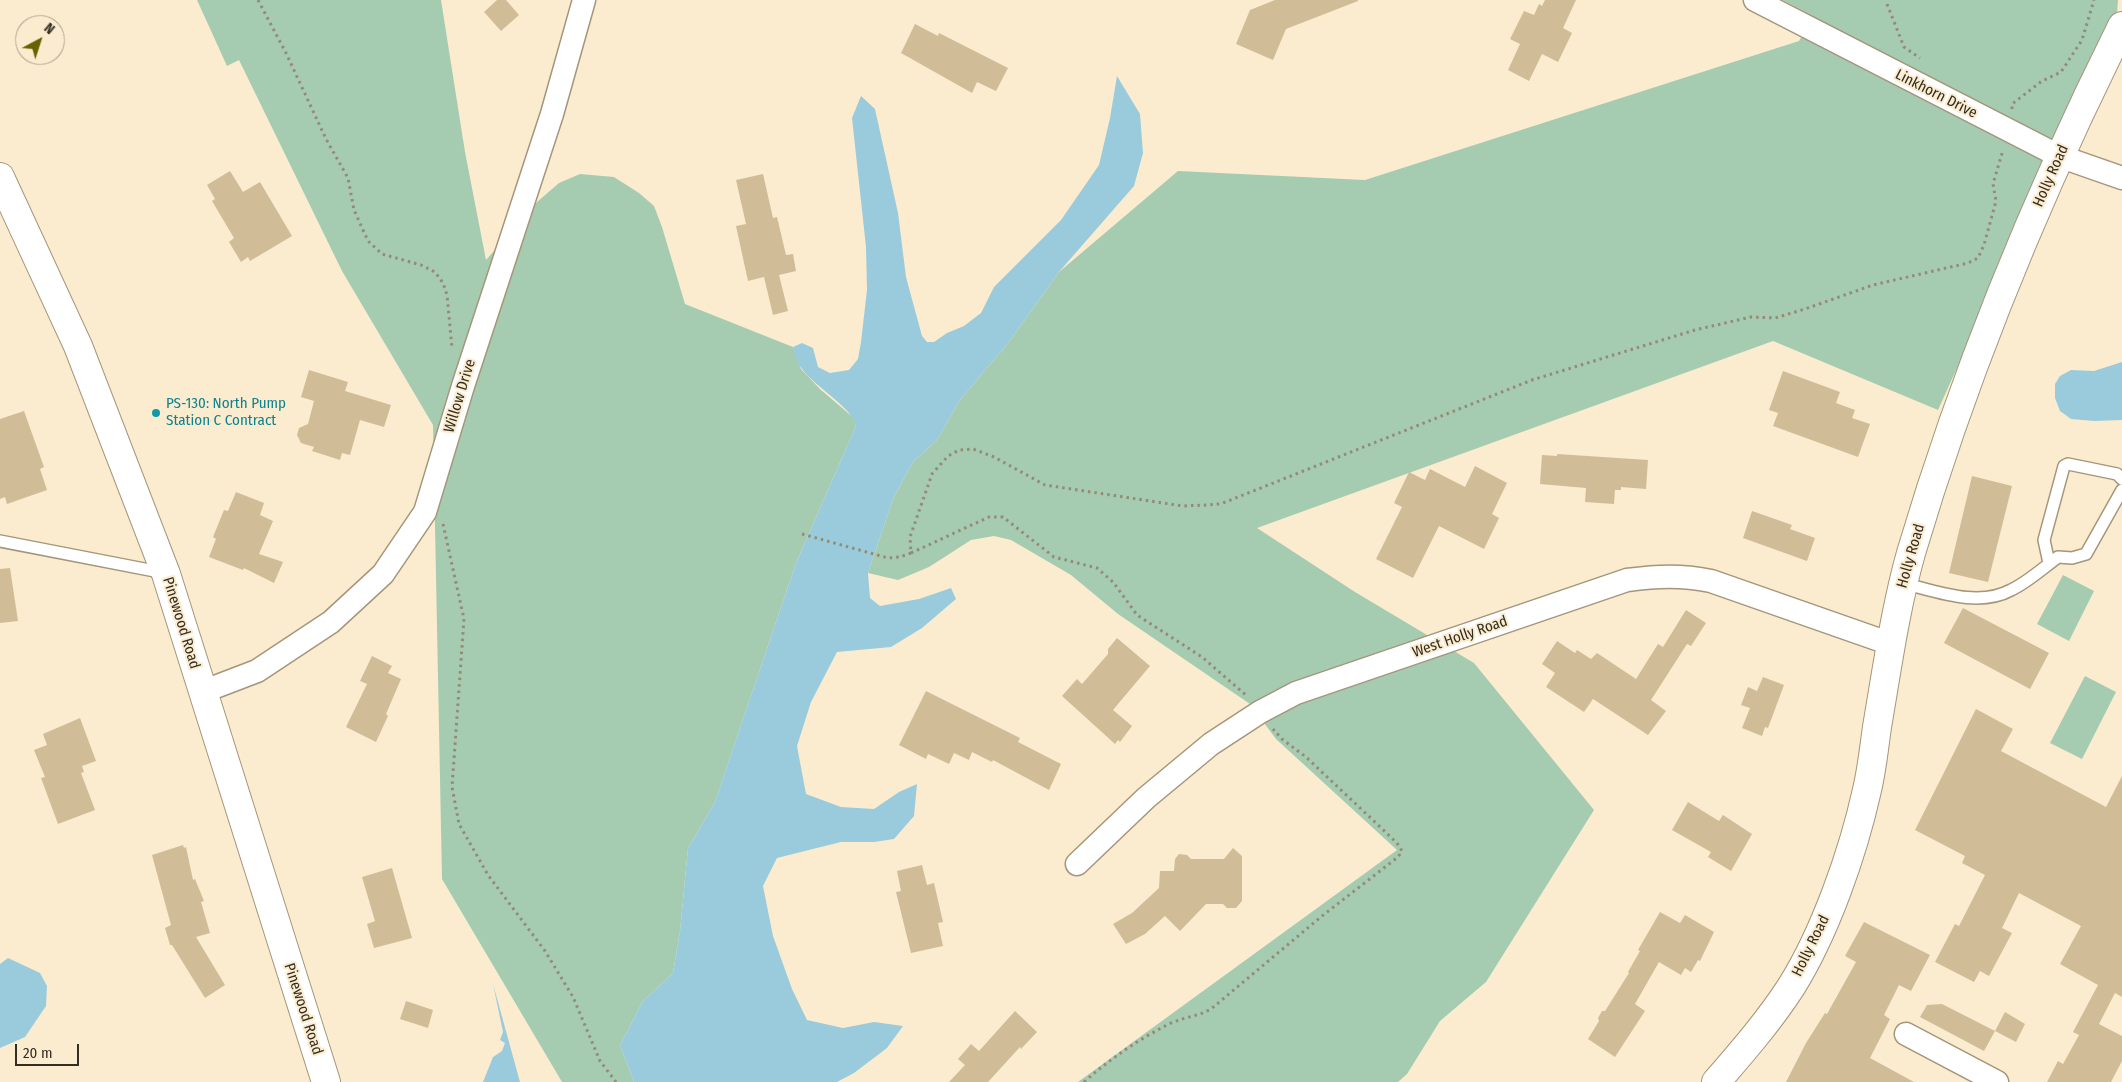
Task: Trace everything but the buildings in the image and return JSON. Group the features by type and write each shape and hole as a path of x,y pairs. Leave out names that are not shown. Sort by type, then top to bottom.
{"street":[{"name":"Willow Drive","path":"202,692 257,671 331,622 384,574 425,512 463,386 552,114 584,0"},
{"name":"Linkhorn Drive","path":"1755,0 2010,120 2059,156 2122,178"},
{"name":"Holly Road","path":"1716,1082 1752,1041 1791,987 1814,945 1833,900 1868,789 1902,584 1955,413 2001,293 2059,156 2122,26"},
{"name":"Pinewood Road","path":"0,177 81,352 166,574 326,1082"},
{"name":"West Holly Road","path":"1077,864 1146,798 1211,744 1267,708 1296,693 1627,580 1657,576 1681,576 1711,581 1891,644"},
{"path":"1906,1034 1997,1082"}],"lane":[{"path":"2049,563 2044,540 2064,466 2068,464 2117,474 2122,479"},
{"path":"1902,584 1959,596 1994,597 2012,590 2058,557 2072,558 2086,554 2122,490"},
{"path":"0,541 166,574"}],"path":[{"path":"258,0 286,52 326,139 348,178 354,210 368,241 382,254 421,265 435,272 443,283 453,360 463,386"},
{"path":"802,534 888,558 900,557 911,553 910,537 932,474 948,456 959,450 973,450 994,457 1034,480 1056,488 1155,503 1209,506 1232,500 1532,380 1695,330 1751,317 1775,318 1805,310 1873,285 1968,263 1978,258 1989,229 1996,201 1993,184 2010,120 2012,104 2042,81 2061,72 2082,40 2094,0"},
{"path":"1886,4 1904,47 1927,63"},
{"path":"2003,106 2010,120"},
{"path":"444,518 442,526 464,619 452,787 459,824 488,875 545,951 568,989 600,1061 616,1082"}],"green space":[{"path":"197,0 441,0 465,152 486,260 537,202 559,183 580,174 614,177 639,193 654,206 685,304 793,347 801,369 820,389 855,419 856,426 796,563 715,802 688,848 680,931 673,973 643,1001 620,1045 634,1082 562,1082 442,879 433,425 342,271 239,60 227,66"},
{"path":"1783,0 2118,0 2117,14 1938,410 1773,341 1257,528 1355,592 1474,663 1594,810 1486,982 1440,1021 1407,1074 1398,1082 1078,1082 1397,850 1276,739 1250,704 1118,614 1071,575 1011,540 994,536 971,540 929,567 898,580 868,573 893,499 913,462 937,440 960,400 1009,342 1059,272 1178,171 1365,180 1799,41 1813,16"},
{"path":"2063,575 2094,591 2069,641 2037,624"},
{"path":"2085,676 2116,692 2082,759 2050,743"}],"water":[{"path":"1117,76 1140,114 1143,153 1134,186 1059,272 1009,342 960,400 937,440 913,462 893,499 868,573 870,598 880,606 919,599 951,588 956,599 922,628 891,647 837,652 811,702 797,746 806,794 841,807 874,809 899,792 917,784 914,816 894,839 874,842 841,842 777,858 763,886 773,936 792,989 807,1020 843,1028 874,1022 903,1026 887,1048 854,1073 837,1082 634,1082 620,1045 643,1001 673,973 680,931 688,848 715,802 796,563 856,426 854,419 848,412 802,369 797,361 793,347 802,343 813,348 818,367 830,373 849,370 858,359 867,290 866,247 852,118 861,96 875,109 898,213 906,277 922,336 927,342 934,342 947,333 964,326 981,313 994,287 1061,220 1099,165"},
{"path":"2122,362 2122,420 2094,421 2071,419 2060,411 2055,398 2055,384 2060,376 2071,370 2094,371"},
{"path":"8,958 40,973 47,986 46,1006 25,1037 0,1048 0,964"},
{"path":"493,984 520,1082 483,1082 493,1057 502,1051 505,1043 500,1040 503,1032"}],"place":[{"name":"PS-130: North Pump Station C Contract","path":"156,413"}]}
